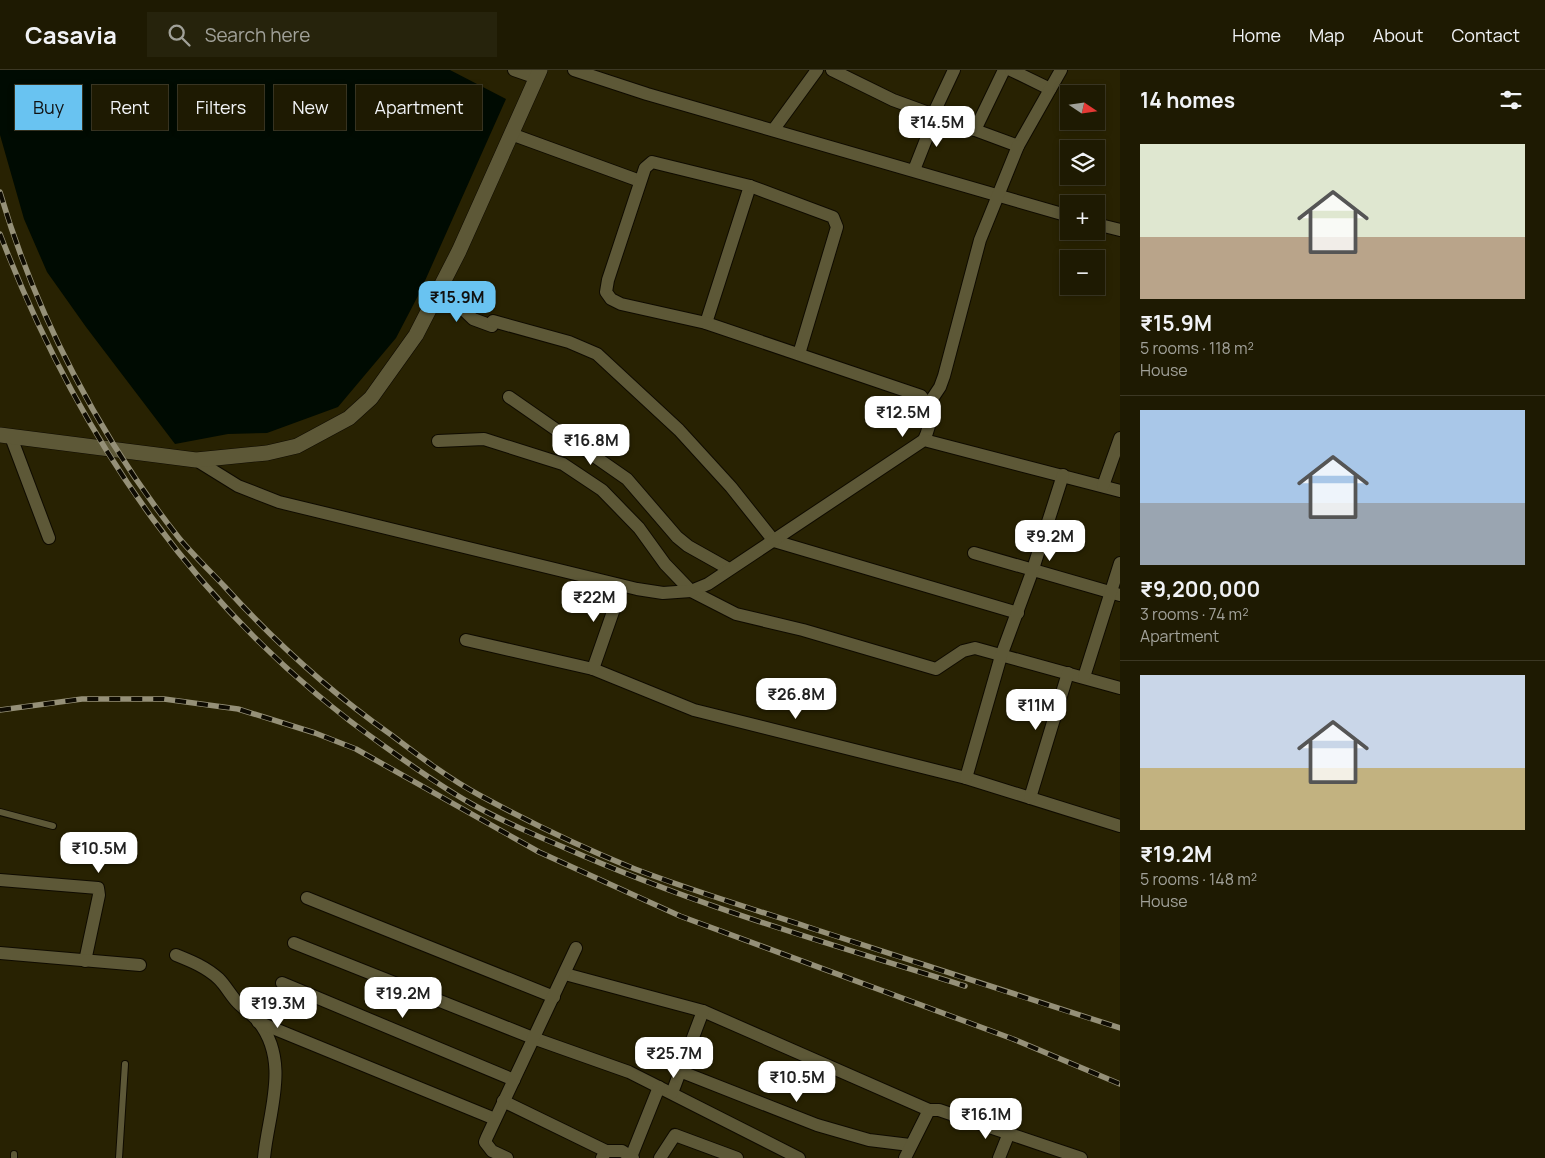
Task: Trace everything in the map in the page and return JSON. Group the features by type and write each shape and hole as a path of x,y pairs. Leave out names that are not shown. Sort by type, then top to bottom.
{"main road":[{"path":"5,436 196,460 249,456 296,446 349,418 371,398 402,357 441,288 538,74"}],"street":[{"path":"514,70 538,74"},
{"path":"574,70 647,94 774,129 1060,213"},
{"path":"774,129 817,70"},
{"path":"832,70 892,100 1018,146"},
{"path":"914,170 932,115 954,70"},
{"path":"975,130 1004,70"},
{"path":"1011,70 1050,89"},
{"path":"928,404 940,387 944,376 980,240 1000,196 1018,146 1061,70"},
{"path":"511,134 640,181"},
{"path":"196,460 238,486 279,502 622,586 663,593 691,591 713,580 774,542 924,440 931,417 928,404 921,396 706,323 621,304 611,299 606,292 608,280 640,181 645,168 652,162 750,186 823,211 833,217 838,227 799,354"},
{"path":"706,323 750,186"},
{"path":"1105,226 1120,230"},
{"path":"441,288 473,319 569,342 597,354 679,430 731,487 774,542 1018,613"},
{"path":"508,397 627,479 677,537 688,546 729,569"},
{"path":"5,436 49,538"},
{"path":"1103,486 1120,438"},
{"path":"438,441 484,440 563,464 602,490 639,528 665,564 691,591 736,614 803,630 936,669 963,651 976,648 1120,688"},
{"path":"924,440 1120,491"},
{"path":"966,778 1001,656 1032,572 1062,475"},
{"path":"974,553 1032,572 1116,594"},
{"path":"1084,677 1116,594 1120,564"},
{"path":"593,669 622,586"},
{"path":"466,640 593,669 694,710 966,778 1120,826"},
{"path":"1030,798 1068,673"},
{"path":"0,880 98,888 99,895 85,960"},
{"path":"307,898 554,997"},
{"path":"294,943 533,1038 629,1072 797,1158"},
{"path":"507,1158 492,1151 485,1142 576,948"},
{"path":"0,953 140,966"},
{"path":"176,955 202,966 219,980 238,1003 258,1022 272,1048 276,1067 276,1088 266,1132 264,1158"},
{"path":"564,974 704,1011 929,1110 939,1110 1009,1133 1053,1154 1080,1158"},
{"path":"282,983 514,1080"},
{"path":"672,1093 682,1072 704,1011"},
{"path":"258,1022 495,1119"},
{"path":"682,1072 817,1126 869,1140 910,1145"},
{"path":"503,1101 604,1155 622,1151 632,1158 660,1087"},
{"path":"905,1158 929,1110"},
{"path":"999,1158 1009,1133"},
{"path":"660,1158 675,1135 732,1157"}],"lane":[{"path":"0,812 53,826"},
{"path":"118,1158 125,1064"}],"shaded area":[{"path":"0,70 450,70 479,85 356,85 356,130 482,130 482,87 506,99 420,292 396,338 338,407 267,433 228,434 175,444 86,327 47,272 24,219 0,135"}],"railway":[{"path":"0,192 32,284 73,374 97,417 150,499 184,544 263,627 303,665 367,718 457,782 519,816 596,853 703,893 1120,1028"},
{"path":"0,234 32,310 68,383 108,453 153,519 203,582 258,640 318,695 384,746 437,783 481,809 528,832 612,868 762,923 965,986"},
{"path":"0,710 82,699 164,699 238,709 315,733 356,749 539,852 680,916 1013,1039 1120,1084"}]}
